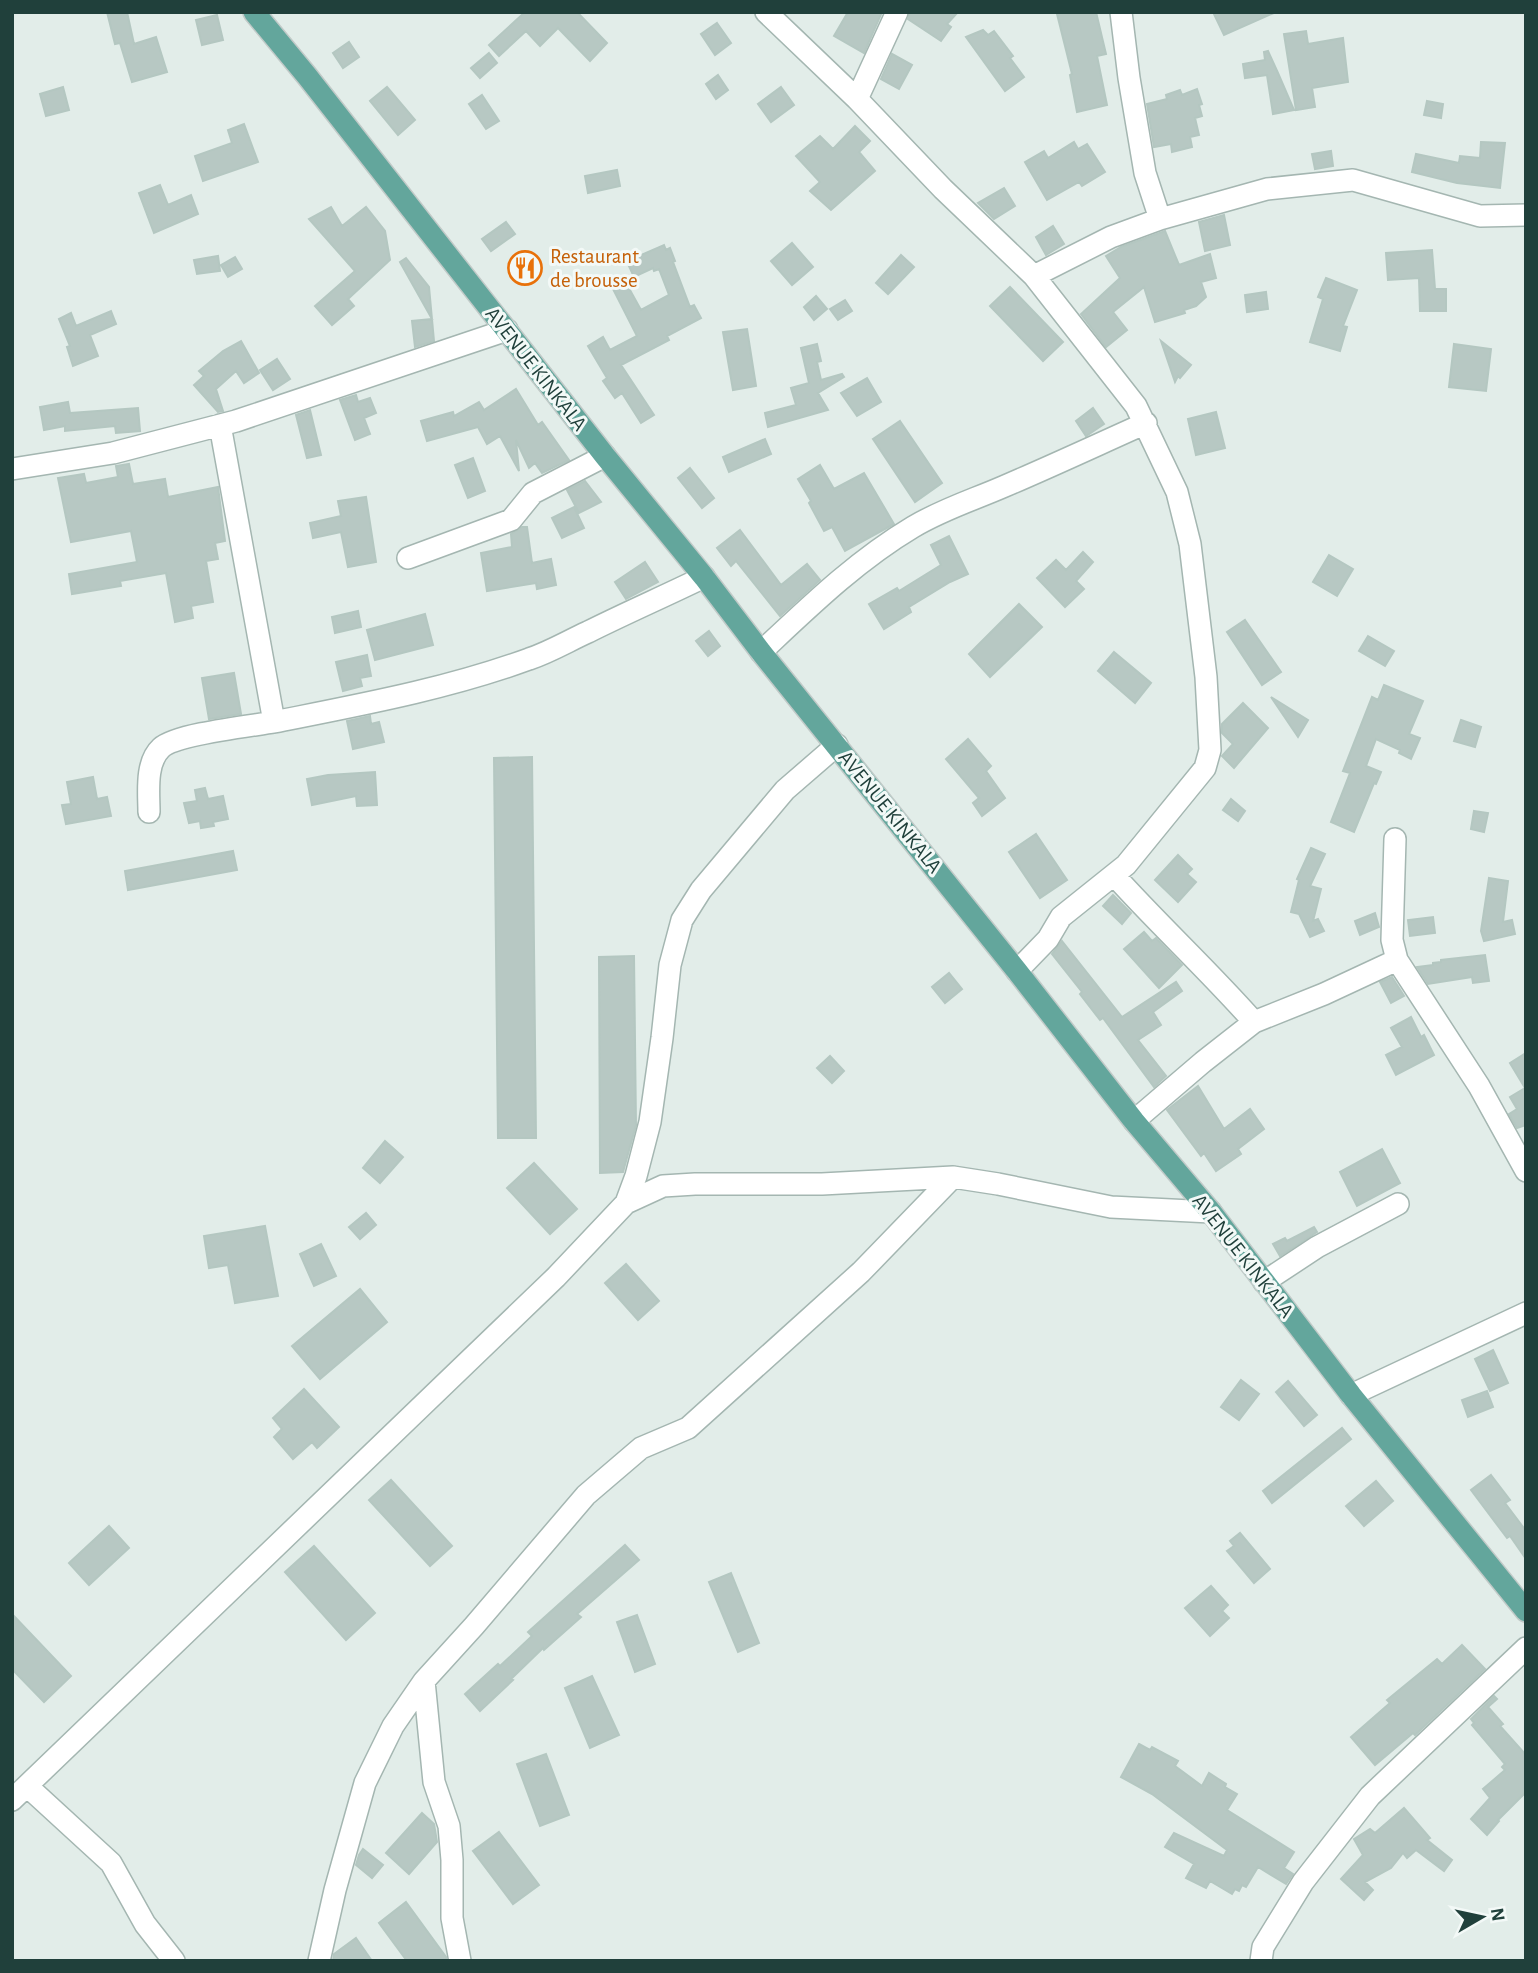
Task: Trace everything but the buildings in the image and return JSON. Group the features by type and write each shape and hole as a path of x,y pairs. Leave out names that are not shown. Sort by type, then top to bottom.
{"main road":[{"name":"AVENUE KINKALA","path":"254,12 1134,1121 1211,1212 1351,1395 1526,1611"}],"street":[{"path":"766,12 1034,276 1136,406 1177,492 1190,544 1206,677 1210,750 1205,768 1126,865 1061,918 1048,939 1017,971"},
{"path":"857,99 897,12"},
{"path":"1121,12 1145,173 1160,219"},
{"path":"1034,276 1111,236 1160,219 1267,189 1353,180 1480,216 1526,215"},
{"path":"12,469 113,453 220,425 506,330"},
{"path":"761,652 824,592 911,528 944,509 983,496 1146,423"},
{"path":"220,425 274,722"},
{"path":"408,558 511,520 533,493 605,456"},
{"path":"149,812 149,778 154,760 161,748 179,739 344,709 527,660 556,649 704,578"},
{"path":"626,1203 636,1177 650,1122 670,965 682,920 701,890 785,790 837,746"},
{"path":"1395,839 1392,940 1397,960 1479,1086 1518,1137 1526,1171"},
{"path":"1114,875 1152,917 1215,978 1254,1022"},
{"path":"1134,1121 1254,1022 1324,994 1397,960"},
{"path":"319,1961 335,1890 365,1783 393,1726 424,1681 586,1495 641,1448 688,1427 861,1272 953,1177"},
{"path":"174,1961 145,1924 111,1863 20,1793 546,1287 626,1203 663,1186 822,1184 953,1177 1111,1206 1211,1212"},
{"path":"1264,1282 1317,1247 1398,1203"},
{"path":"1351,1395 1526,1312"},
{"path":"1261,1961 1263,1947 1303,1882 1370,1796 1526,1648"},
{"path":"424,1681 434,1782 449,1826 452,1918 460,1961"}],"place":[{"name":"Restaurant de brousse","path":"525,268"}]}
